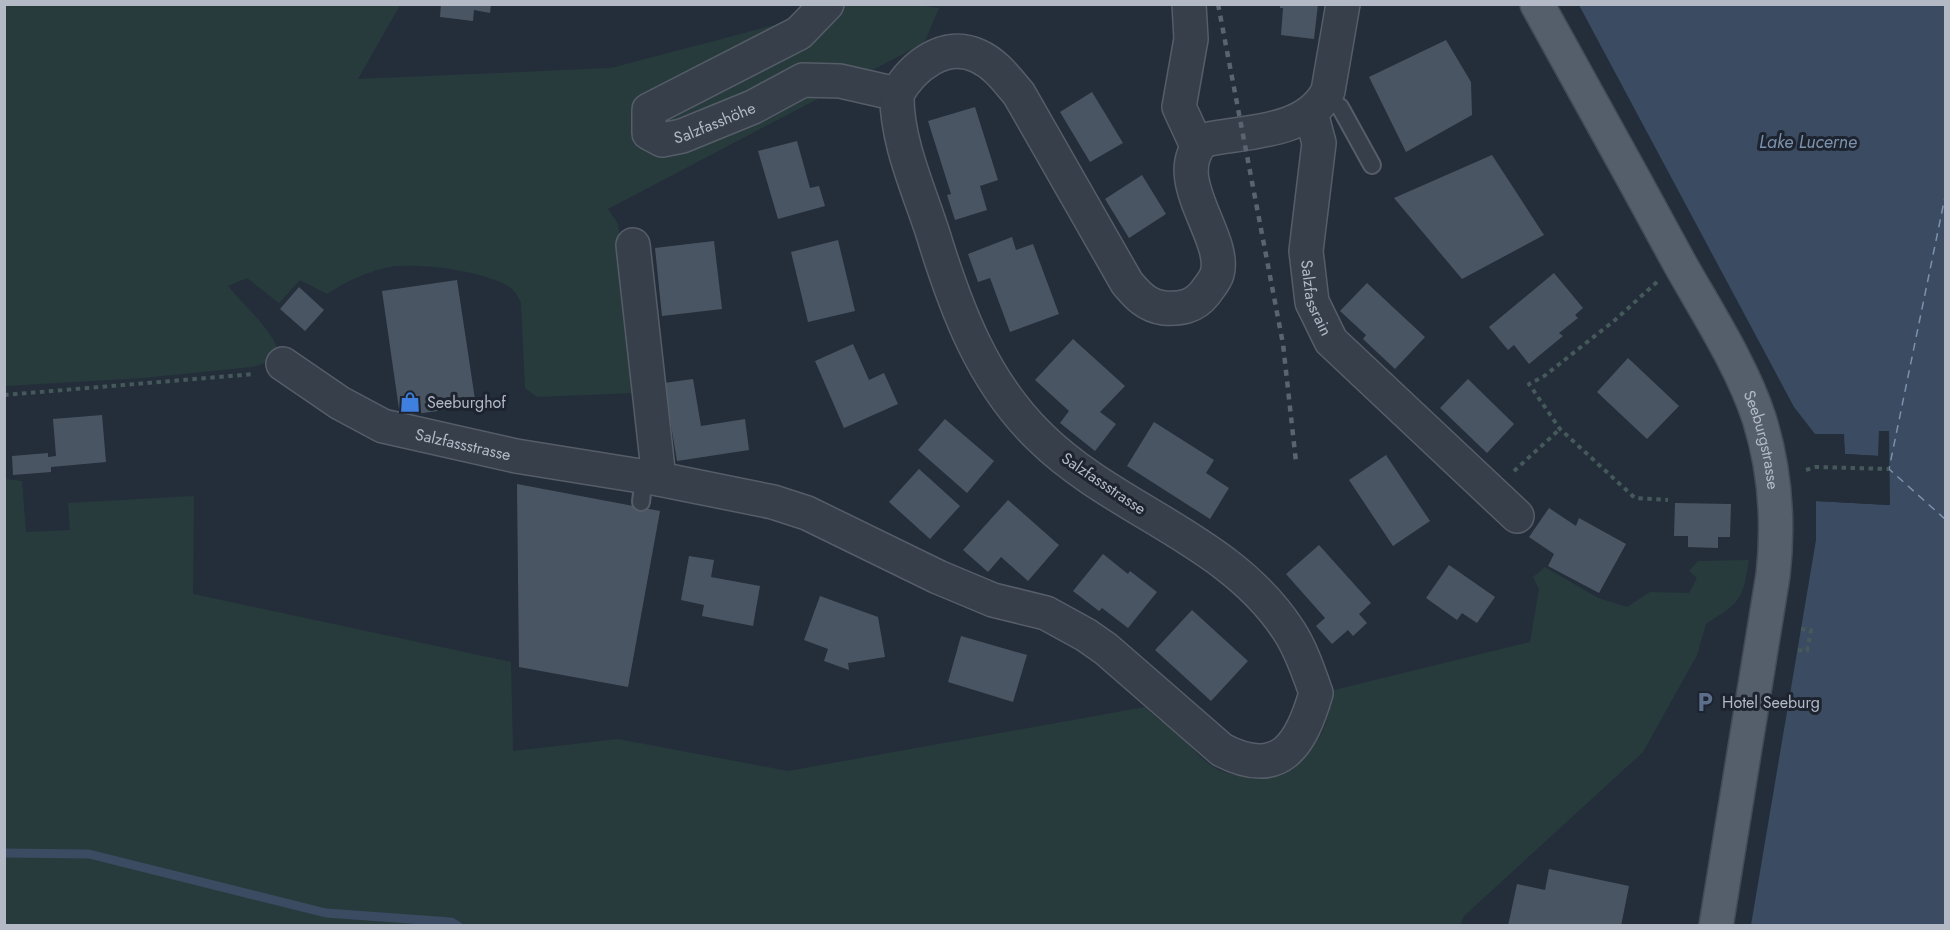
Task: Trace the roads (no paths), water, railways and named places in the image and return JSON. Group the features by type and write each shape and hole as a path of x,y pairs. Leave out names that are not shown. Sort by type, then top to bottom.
{"main road":[{"name":"Seeburgstrasse","path":"1537,4 1717,330 1758,416 1773,479 1777,527 1773,575 1716,926"}],"street":[{"name":"Salzfasshöhe","path":"827,4 799,33 649,110 649,133 662,140 682,136 753,107 803,80 840,81 897,94"},
{"path":"1189,4 1191,39 1179,108 1197,146"},
{"name":"Salzfassrain","path":"1343,4 1318,106 1319,143 1306,251 1312,302 1331,341 1517,516"},
{"path":"897,94 922,62 944,54 976,55 996,67 1019,94 1127,283 1140,298 1161,308 1189,307 1200,299 1218,272 1216,254 1190,164 1197,146 1204,140 1293,123 1318,106"},
{"name":"Salzfassstrasse","path":"283,364 340,403 383,426 648,486 773,502 807,513 945,580 993,600 1046,613 1106,649 1222,750 1242,760 1267,760 1297,743 1316,693 1290,632 1274,610 1254,588 1216,556 1093,480 1042,439 1007,402 984,365 964,324 942,262 899,126 897,94"},
{"path":"633,245 648,486"}],"lane":[{"path":"1318,106 1341,107 1372,165"}],"water":[{"name":"Lake Lucerne","path":"1579,5 1945,5 1945,925 1751,925 1816,540 1816,501 1889,505 1889,432 1879,431 1879,456 1845,454 1843,434 1815,434 1794,407"}],"waterway":[{"path":"4,853 89,854 326,913 451,922 458,926"}],"railway":[{"path":"1218,4 1283,344 1296,462"}],"place":[{"name":"Seeburghof","path":"410,402"},
{"name":"Hotel Seeburg","path":"1705,702"}]}
